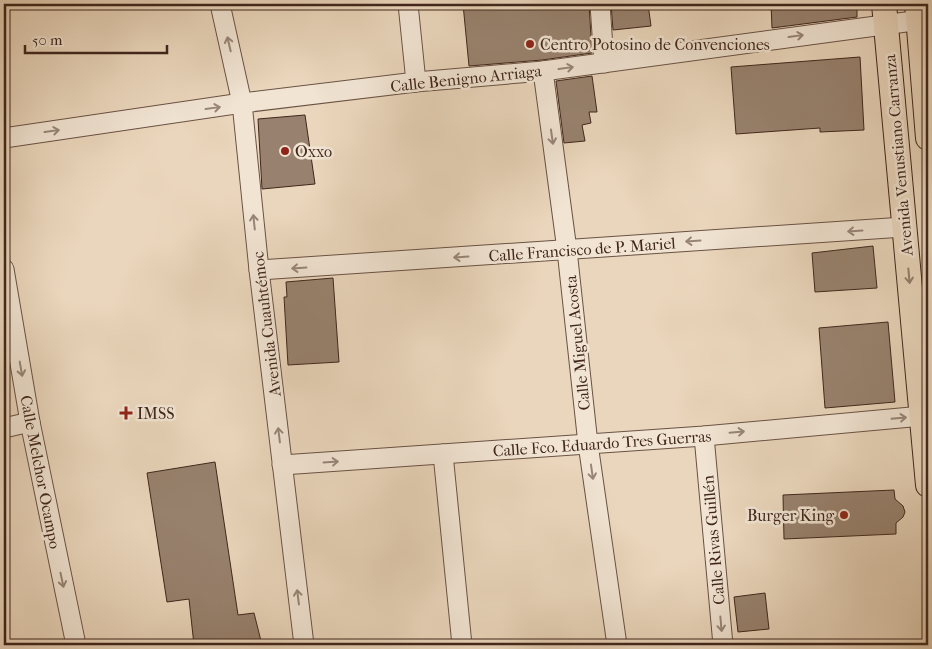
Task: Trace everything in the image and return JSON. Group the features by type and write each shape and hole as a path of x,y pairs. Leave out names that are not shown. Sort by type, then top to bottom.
{"main road":[{"name":"Avenida Venustiano Carranza","path":"886,13 928,485"},
{"name":"Avenida Venustiano Carranza","path":"921,14 928,138"}],"street":[{"name":"Avenida Cuauhtémoc","path":"220,4 242,103 259,270 304,645"},
{"path":"408,4 416,82"},
{"path":"600,4 604,63"},
{"name":"Calle Benigno Arriaga","path":"4,138 242,103 416,82 543,71 604,63 886,13 921,14"},
{"name":"Calle Miguel Acosta","path":"543,71 588,444 617,645"},
{"name":"Calle Francisco de P. Mariel","path":"259,270 904,227"},
{"name":"Calle Melchor Ocampo","path":"4,269 30,422 76,645"},
{"name":"Calle Fco. Eduardo Tres Guerras","path":"282,465 704,436 922,416"},
{"path":"4,428 30,422"},
{"name":"Calle Rivas Guillén","path":"704,436 723,645"},
{"path":"443,454 462,645"}],"building":[{"name":"Centro Potosino de Convenciones","path":"463,4 589,4 592,53 542,60 469,66"},
{"path":"611,4 648,4 651,26 613,30"},
{"path":"771,4 857,4 857,17 772,28"},
{"path":"860,57 864,130 820,132 820,128 736,134 731,67"},
{"path":"592,76 597,112 589,112 591,123 582,125 585,141 564,143 556,81"},
{"name":"Oxxo","path":"305,115 315,184 262,189 258,119"},
{"path":"873,246 877,288 815,292 812,253"},
{"path":"333,278 339,362 288,365 284,297 287,297 286,282"},
{"path":"888,322 895,402 825,408 819,328"},
{"path":"215,462 238,615 254,613 262,645 194,645 189,599 167,602 147,473"},
{"name":"Burger King","path":"894,490 895,499 903,506 905,512 903,517 896,523 896,534 784,539 783,495"},
{"path":"765,593 769,629 738,632 734,597"}],"place":[{"name":"Centro Potosino de Convenciones","path":"530,44"},
{"name":"Oxxo","path":"285,151"},
{"name":"IMSS","path":"126,413"},
{"name":"Burger King","path":"844,515"}]}
